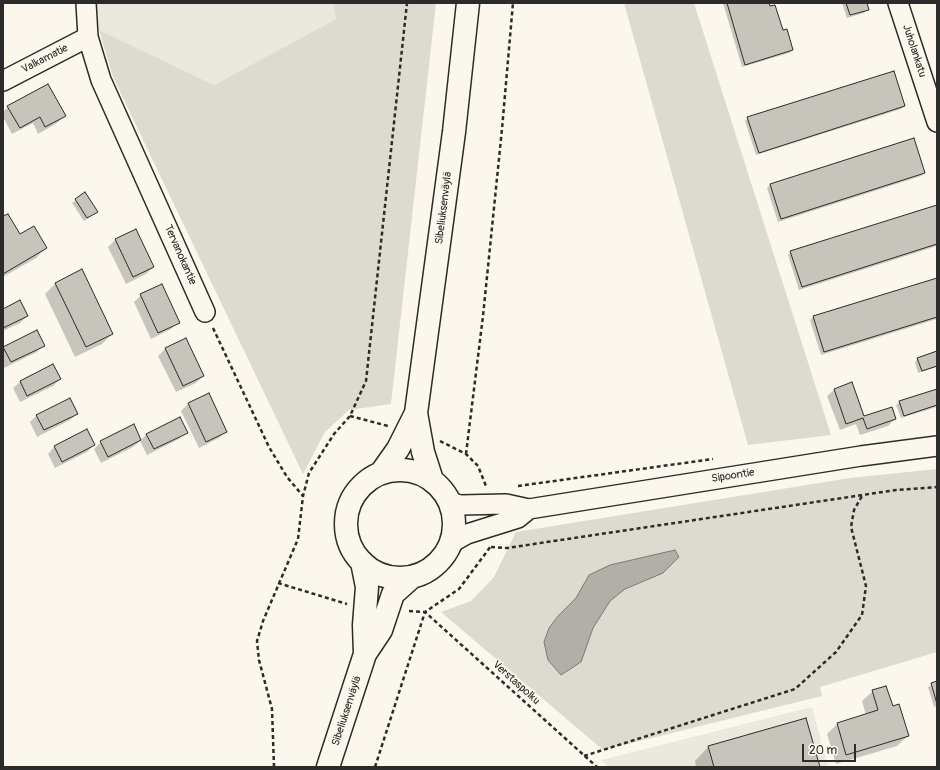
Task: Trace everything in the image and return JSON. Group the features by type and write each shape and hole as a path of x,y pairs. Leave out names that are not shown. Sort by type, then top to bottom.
{"main road":[{"name":"Sibeliuksenväylä","path":"432,480 423,452 416,413 454,132 468,3"},
{"name":"Sibeliuksenväylä","path":"381,473 398,449 416,413"},
{"path":"399,470 416,472 432,480 444,493 449,502 452,509 455,526 451,543 442,558 429,570 412,577 394,578 376,573 362,562 351,547 346,530 348,511 354,495 366,482 381,473 399,470"},
{"name":"Sibeliuksenväylä","path":"362,562 367,588 365,654"},
{"name":"Sibeliuksenväylä","path":"328,767 365,654 381,630 393,594 412,577"}],"street":[{"name":"Tervanokantie","path":"86,3 88,37 101,80 205,312"},
{"name":"Juholankatu","path":"898,3 933,97 937,122"},
{"name":"Valkamatie","path":"3,81 88,37"},
{"name":"Sipoontie","path":"449,502 460,505 506,504 528,509 861,456 937,446"},
{"name":"Sipoontie","path":"451,543 467,534 518,518 528,509"}],"path":[{"path":"274,767 272,709 259,660 258,641 263,621 298,539 303,496 309,473 334,434 350,416 366,382 407,3"},
{"path":"466,454 483,316 513,3"},
{"path":"205,312 266,441 286,477 303,496"},
{"path":"512,487 720,458"},
{"path":"490,547 507,548 896,490 937,487"},
{"path":"584,756 795,689 836,652 862,615 866,586 851,526 854,510 862,496"},
{"name":"Verstaspolku","path":"375,767 425,612 597,767"}],"shaded area":[{"path":"96,3 333,3 336,19 214,85 99,30"},
{"path":"333,3 436,3 391,404 349,410 325,432 303,474 113,77 99,30 214,85 336,19"},
{"path":"624,3 694,3 831,435 748,445"},
{"path":"937,469 937,652 820,687 822,696 603,750 441,612 471,601 494,577 516,532 850,478"},
{"path":"675,550 679,557 663,573 625,589 610,601 593,628 581,662 561,675 548,660 544,642 549,628 558,616 576,598 589,575 610,565"},
{"path":"812,707 828,767 609,767 601,760"}],"building":[{"path":"727,3 769,3 770,6 775,5 783,30 787,29 793,50 745,65"},
{"path":"846,3 867,3 869,10 850,15"},
{"path":"894,71 905,106 759,153 747,117"},
{"path":"48,84 66,116 45,127 40,117 20,128 7,106"},
{"path":"914,138 925,173 781,219 770,184"},
{"path":"85,192 98,212 87,218 75,199"},
{"path":"937,205 937,244 802,287 790,251"},
{"path":"8,214 20,234 34,226 47,248 3,274 3,216"},
{"path":"136,229 154,267 133,277 115,239"},
{"path":"82,269 113,334 86,347 55,283"},
{"path":"937,278 937,317 824,352 813,316"},
{"path":"162,284 180,323 158,333 140,294"},
{"path":"20,300 28,316 3,328 3,309"},
{"path":"37,330 45,346 11,362 3,347"},
{"path":"186,338 204,376 183,386 165,348"},
{"path":"937,351 937,366 922,371 917,358"},
{"path":"53,364 61,379 27,396 20,381"},
{"path":"852,382 864,416 892,407 896,419 867,429 863,418 846,424 834,389"},
{"path":"937,389 937,405 904,416 899,401"},
{"path":"209,393 227,432 206,442 188,403"},
{"path":"70,398 78,414 44,430 36,415"},
{"path":"180,417 188,433 154,449 146,434"},
{"path":"134,424 141,440 108,457 100,441"},
{"path":"87,429 95,445 62,462 54,446"},
{"path":"937,681 937,704 931,683"},
{"path":"886,686 893,706 899,704 909,736 846,755 837,723 878,710 872,690"},
{"path":"806,718 820,767 714,767 708,746"}]}
